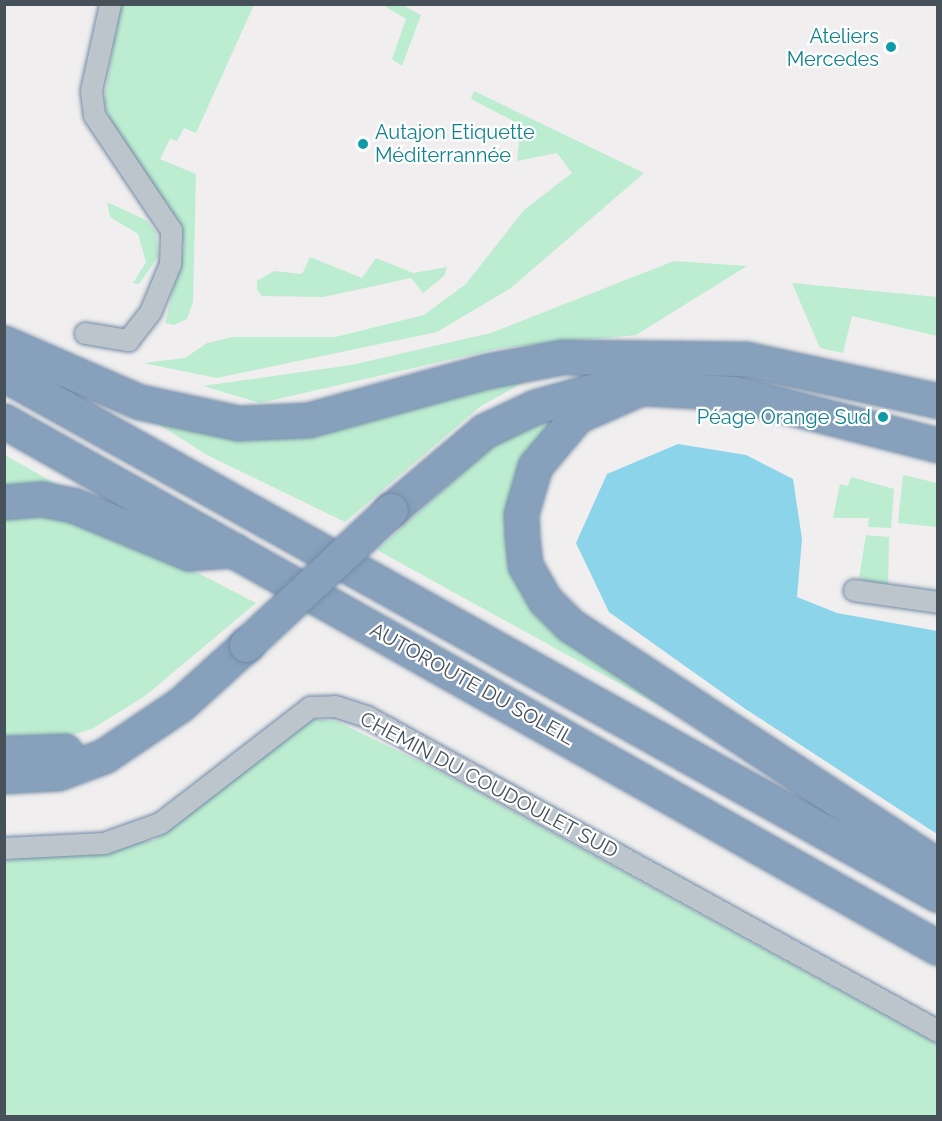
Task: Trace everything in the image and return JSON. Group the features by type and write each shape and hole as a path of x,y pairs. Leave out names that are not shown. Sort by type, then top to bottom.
{"highway":[{"path":"4,343 140,402 238,423 308,420 487,371 562,357 734,393 938,445"},
{"path":"4,776 58,773 119,748 181,704 240,641 483,415 531,391 641,372 746,359 938,401"},
{"path":"641,372 577,416 535,466 521,514 522,536 525,565 545,600 570,626 938,866"},
{"path":"4,374 938,895"},
{"name":"AUTOROUTE DU SOLEIL","path":"4,422 938,948"},
{"path":"4,502 42,499 73,505 189,553 234,550"},
{"path":"4,753 41,755 105,737 155,704 240,641"}],"street":[{"path":"85,333 128,340 150,312 170,264 171,230 94,115 91,90 110,4"},
{"path":"854,590 938,602"},
{"name":"CHEMIN DU COUDOULET SUD","path":"4,848 104,843 160,823 310,706 335,706 366,716 938,1031"}],"green space":[{"path":"120,5 254,5 196,133 184,128 177,141 170,139 160,159 196,174 193,302 187,319 174,325 165,323 184,246 179,231 111,122 104,102"},
{"path":"383,5 402,5 421,15 402,66 392,59 406,19"},
{"path":"474,91 644,173 511,288 437,332 217,378 143,363 185,358 207,343 232,337 335,337 424,315 466,284 524,210 572,173 557,153 517,161 521,125 471,99"},
{"path":"107,202 146,220 156,232 158,257 139,284 133,283 146,262 138,234 110,217"},
{"path":"310,257 362,278 376,258 413,273 447,267 444,276 423,293 411,278 323,297 262,296 257,290 257,281 274,271 302,274"},
{"path":"674,261 747,266 636,335 501,348 260,403 203,386 351,365 491,333"},
{"path":"792,283 937,297 937,336 852,316 843,353 820,348"},
{"path":"548,369 481,406 345,522 207,455 136,410 198,426"},
{"path":"560,413 519,577 698,727 377,550 498,440"},
{"path":"5,455 72,493 5,496"},
{"path":"903,475 937,483 937,527 898,523"},
{"path":"851,477 894,489 891,528 868,527 869,518 833,518 840,484 848,486"},
{"path":"57,516 167,557 256,603 145,696 92,729 60,739 5,739 5,517"},
{"path":"866,535 889,537 888,590 859,578"},
{"path":"306,719 336,721 429,766 937,1044 937,1116 5,1116 5,861 155,840"}],"water":[{"path":"678,444 746,455 793,479 802,539 797,597 837,613 937,631 937,834 744,708 609,612 576,543 607,474"}],"place":[{"name":"Ateliers Mercedes","path":"891,47"},
{"name":"Autajon Etiquette Méditerrannée","path":"363,144"},
{"name":"Péage Orange Sud","path":"883,417"}]}
